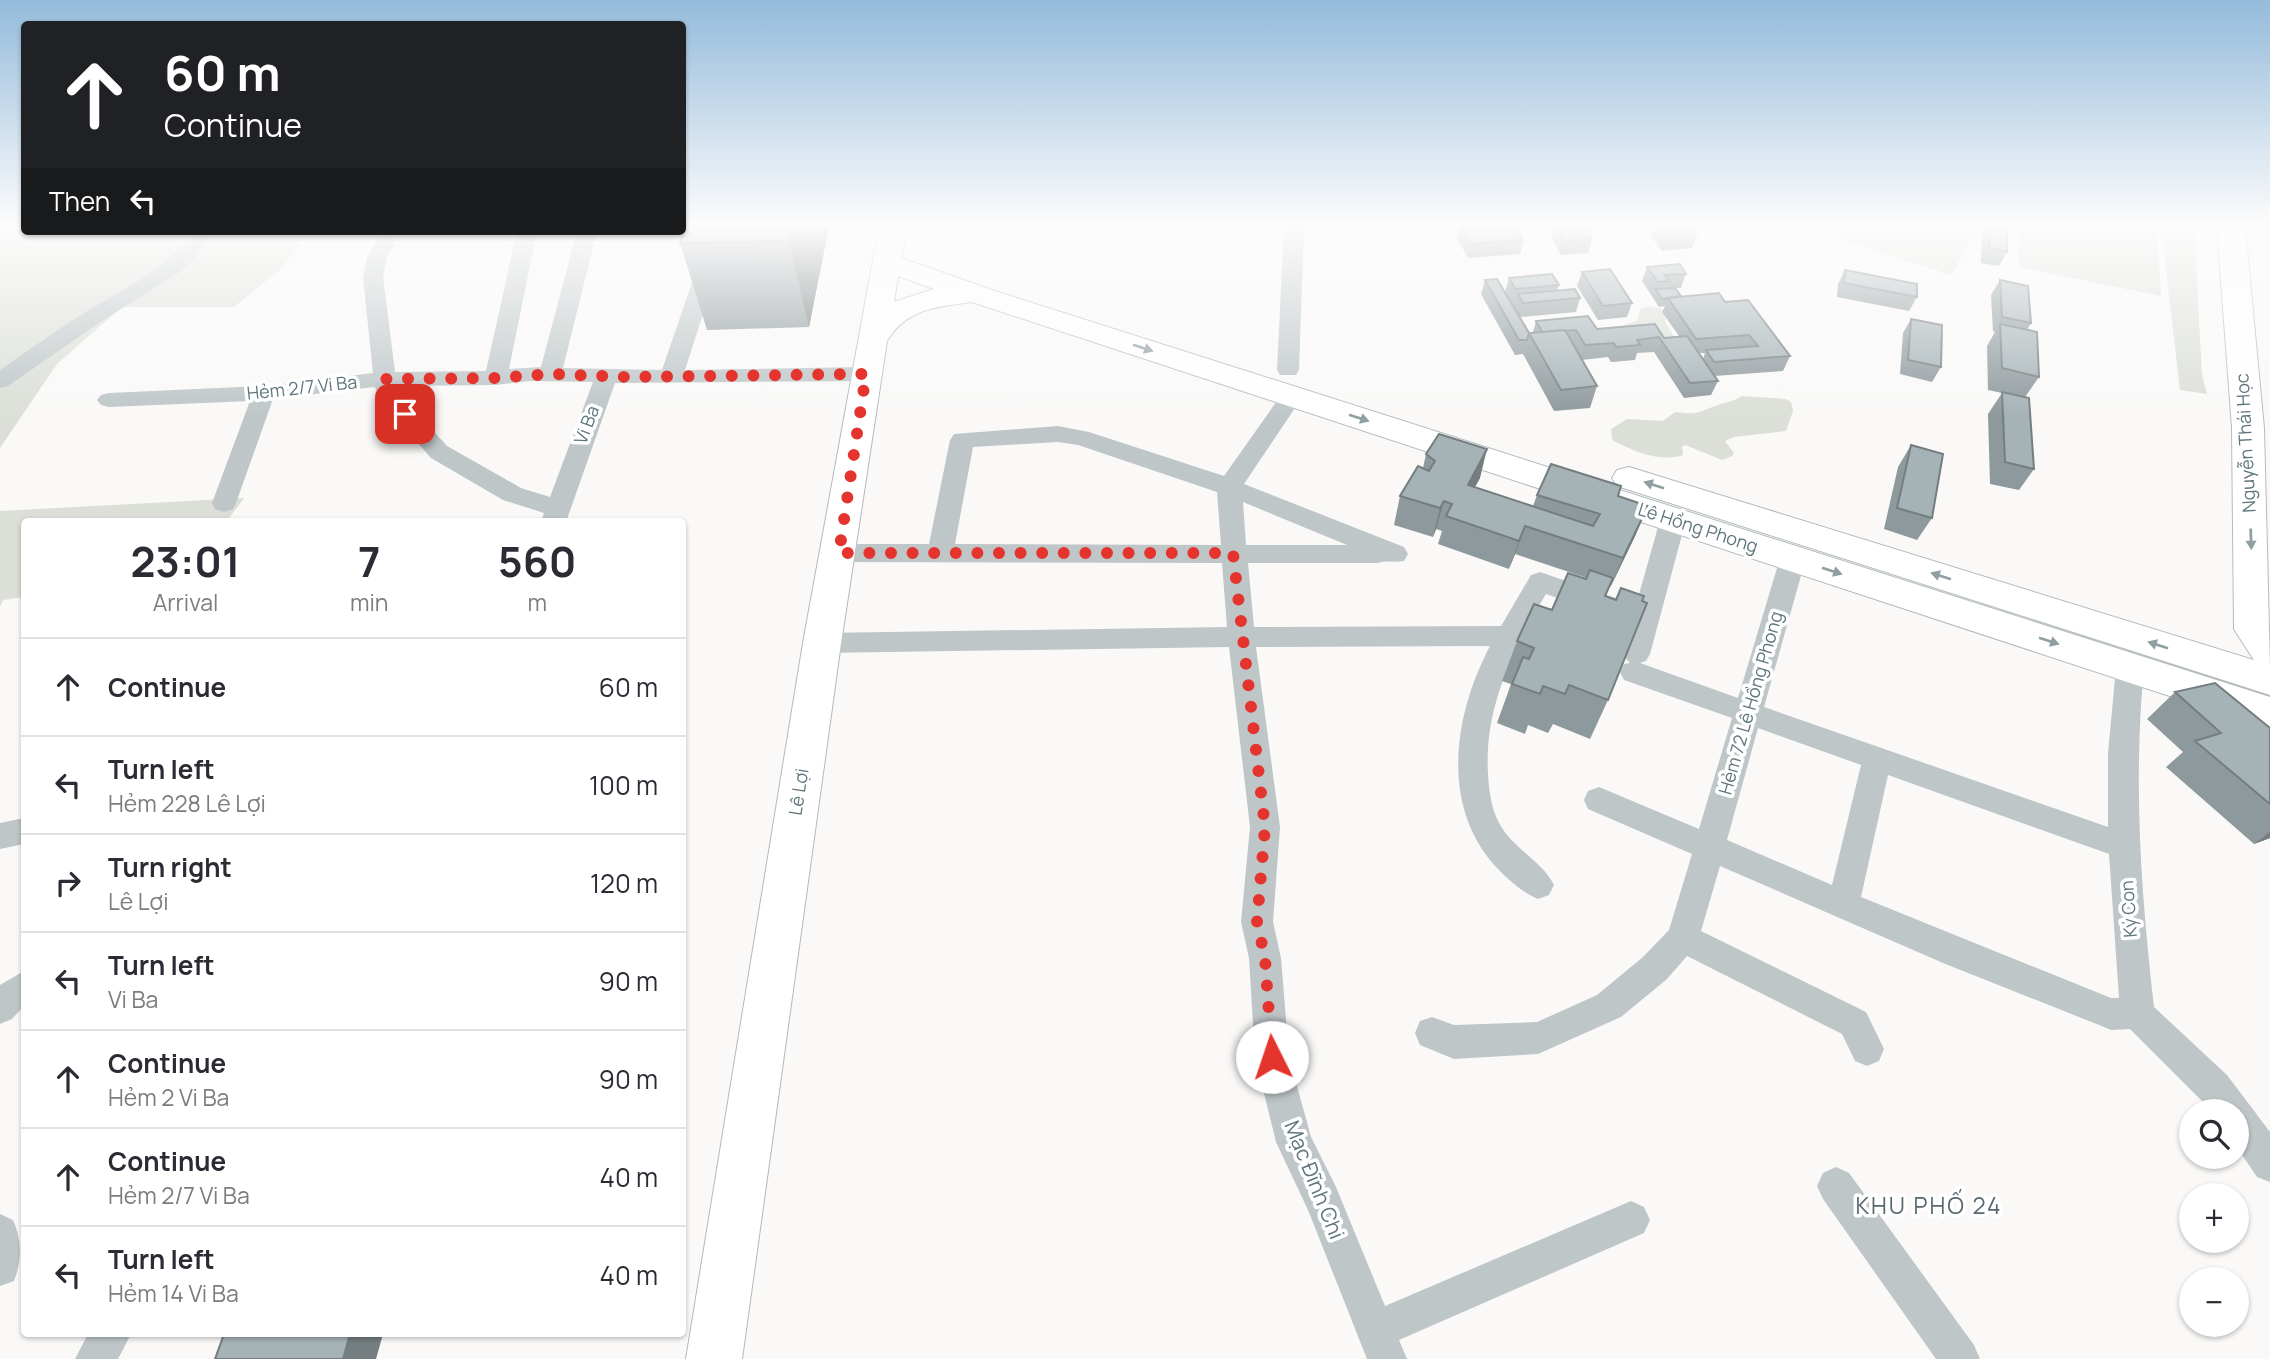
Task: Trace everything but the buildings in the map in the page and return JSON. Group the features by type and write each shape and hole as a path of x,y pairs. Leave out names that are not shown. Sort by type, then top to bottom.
{"main road":[{"name":"Lê Lợi","path":"714,1359 822,643 881,290"},
{"path":"869,357 884,322 910,304 953,295 959,290"},
{"name":"Lê Hồng Phong","path":"993,290 1295,381 1691,516 2208,677 2270,713"},
{"name":"Nguyễn Thái Học","path":"2243,290 2256,363 2248,428 2253,629 2270,655"},
{"name":"Lê Hồng Phong","path":"1691,516 1793,558 2130,668 2208,677 2270,680"}],"street":[{"path":"0,381 136,290"},
{"path":"375,290 388,395 439,452 512,494 554,514"},
{"path":"496,378 514,290"},
{"path":"550,374 572,290"},
{"path":"671,377 700,290"},
{"path":"1229,487 1295,381 1294,290"},
{"path":"606,377 671,377 869,357"},
{"name":"Hẻm 2/7 Vi Ba","path":"109,400 264,393 385,379 496,378 550,374 606,377"},
{"name":"Vi Ba","path":"554,514 606,377"},
{"path":"223,503 264,393"},
{"path":"839,553 1395,554 1229,487 1080,438 1058,435 962,440 940,553"},
{"name":"Mạc Đĩnh Chi","path":"1229,487 1241,637 1265,827 1257,922 1265,958 1272,1057 1294,1142 1323,1200 1381,1345"},
{"path":"1691,516 1646,619 1635,663 1748,712 2124,846"},
{"name":"Hẻm 72 Lê Hồng Phong","path":"1683,938 1793,558"},
{"path":"1538,885 1513,863 1483,824 1473,782 1472,733 1484,689 1507,636 1540,582 1646,619"},
{"path":"822,643 1507,636"},
{"name":"Ký Con","path":"2130,668 2125,710 2124,846 2138,1013"},
{"path":"1843,905 1877,758"},
{"path":"1599,800 1843,905 2111,1014 2138,1013 2153,1033 2176,1050 2225,1099"},
{"path":"0,836 21,832"},
{"path":"1432,1033 1454,1042 1538,1038 1609,1006 1655,968 1683,938 1854,1023 1867,1049"},
{"path":"0,1008 3,1002 21,989"},
{"path":"2249,1133 2270,1164"},
{"path":"1836,1186 1960,1359"},
{"path":"1381,1345 1631,1220"},
{"path":"0,1233 0,1267"},
{"path":"95,1359 109,1337"}],"shaded area":[{"path":"0,290 254,290 234,307 122,307 57,364 0,448"},
{"path":"2134,290 2161,290 2161,296"},
{"path":"2168,290 2197,290 2202,374 2207,394 2180,390"},
{"path":"1649,306 1661,309 1667,316 1665,321 1678,344 1617,328 1638,320 1640,309"},
{"path":"1742,396 1786,399 1791,402 1793,411 1786,431 1734,437 1725,441 1734,453 1722,460 1685,445 1682,447 1683,455 1656,457 1612,440 1611,429 1627,419 1663,421 1675,412 1696,413"},
{"path":"244,498 229,518 21,518 21,597 3,600 0,607 0,511"}],"district":[{"name":"KHU PHỐ 24","path":"1929,1206"}],"route":[{"path":"405,414 388,395 385,379 496,378 530,374 627,377 866,374 839,553 1233,553 1265,827 1257,922 1265,958 1272,1057"}]}
